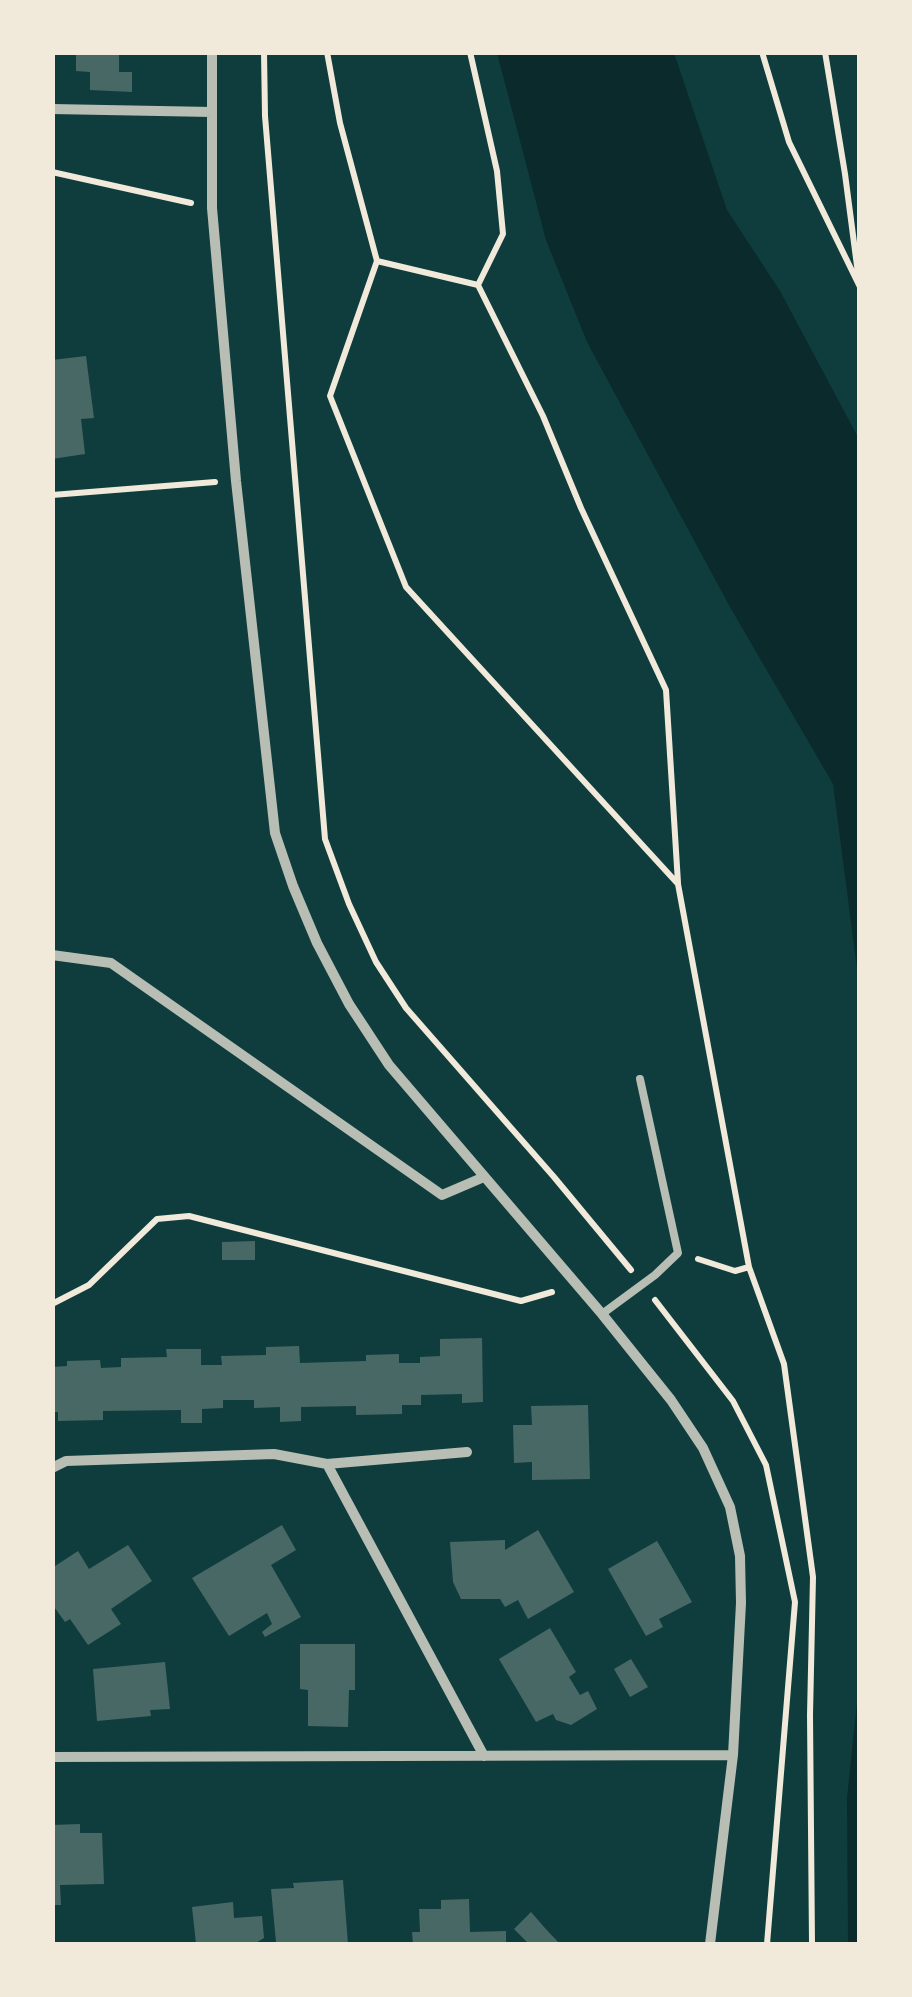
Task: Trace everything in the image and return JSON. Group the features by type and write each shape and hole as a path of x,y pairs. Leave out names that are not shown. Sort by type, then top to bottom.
{"street":[{"path":"212,52 212,208 236,481 275,832 317,943 358,1019 389,1064 671,1400 702,1448 730,1507 740,1556 741,1603 733,1755 710,1944"},
{"path":"52,109 212,112"},
{"path":"52,955 111,963 442,1195 484,1177"},
{"path":"52,1468 66,1461 274,1454 327,1464 467,1452"},
{"path":"327,1464 484,1756"},
{"path":"52,1758 733,1755"}],"lane":[{"path":"602,1314 678,1253 640,1079"}],"path":[{"path":"264,52 267,136 325,838 348,904 376,962 406,1008 642,1284 733,1400 766,1465 794,1602 768,1944"},
{"path":"327,52 340,123 378,260 330,396 406,587 678,884"},
{"path":"470,52 497,171 503,234 478,285"},
{"path":"762,52 789,142 860,284"},
{"path":"825,52 860,284"},
{"path":"52,172 212,208"},
{"path":"378,260 478,285 543,416 581,508 666,690 678,884 749,1267 784,1364 813,1578 812,1944"},
{"path":"52,495 236,481"},
{"path":"52,1304 89,1285 156,1219 190,1216 521,1301 577,1285"},
{"path":"678,1253 735,1271 749,1267"}],"water":[{"path":"497,53 674,53 727,210 780,291 859,439 859,984 833,784 730,607 587,342 546,240"},
{"path":"859,1683 860,1944 848,1944 847,1798"}],"building":[{"path":"76,52 119,52 119,72 132,72 132,92 90,90 90,72 76,71"},
{"path":"86,356 94,418 81,419 85,454 52,459 52,360"},
{"path":"255,1241 255,1260 222,1260 222,1242"},
{"path":"482,1338 483,1402 462,1403 462,1394 421,1395 421,1405 402,1405 402,1414 356,1415 356,1406 301,1407 301,1421 280,1422 280,1407 254,1408 254,1400 223,1400 223,1408 202,1409 202,1423 181,1423 181,1410 103,1411 103,1420 58,1421 58,1412 52,1412 52,1367 67,1366 67,1361 100,1360 101,1368 121,1367 121,1358 167,1357 166,1349 201,1349 201,1365 222,1365 221,1356 266,1355 266,1347 299,1346 300,1363 366,1361 366,1355 399,1354 399,1363 420,1363 420,1357 440,1356 440,1339"},
{"path":"588,1405 590,1479 532,1480 532,1462 514,1463 513,1425 532,1425 531,1406"},
{"path":"282,1525 296,1550 271,1565 301,1617 265,1637 262,1632 272,1624 267,1613 229,1636 192,1578"},
{"path":"538,1530 574,1592 528,1619 518,1600 505,1607 500,1599 461,1599 453,1582 450,1542 505,1540 505,1550"},
{"path":"657,1541 692,1602 659,1619 663,1627 646,1636 608,1569"},
{"path":"128,1545 152,1581 111,1609 121,1624 88,1645 70,1619 65,1622 52,1604 52,1568 78,1551 89,1569"},
{"path":"550,1628 576,1672 569,1677 580,1695 588,1691 597,1709 571,1725 556,1720 553,1714 536,1722 499,1659"},
{"path":"300,1644 355,1644 355,1690 349,1690 348,1727 308,1726 308,1690 300,1689"},
{"path":"631,1659 648,1687 630,1697 614,1669"},
{"path":"165,1662 170,1709 150,1710 151,1716 97,1721 93,1669"},
{"path":"80,1824 80,1833 102,1833 104,1884 60,1885 61,1905 52,1905 52,1825"},
{"path":"343,1880 348,1944 276,1942 271,1889 294,1888 293,1883"},
{"path":"469,1899 470,1932 506,1931 506,1944 413,1944 412,1932 420,1932 419,1909 441,1909 441,1900"},
{"path":"233,1902 234,1918 262,1916 264,1938 254,1944 196,1944 192,1907"},
{"path":"531,1912 560,1944 529,1944 514,1929"}]}
